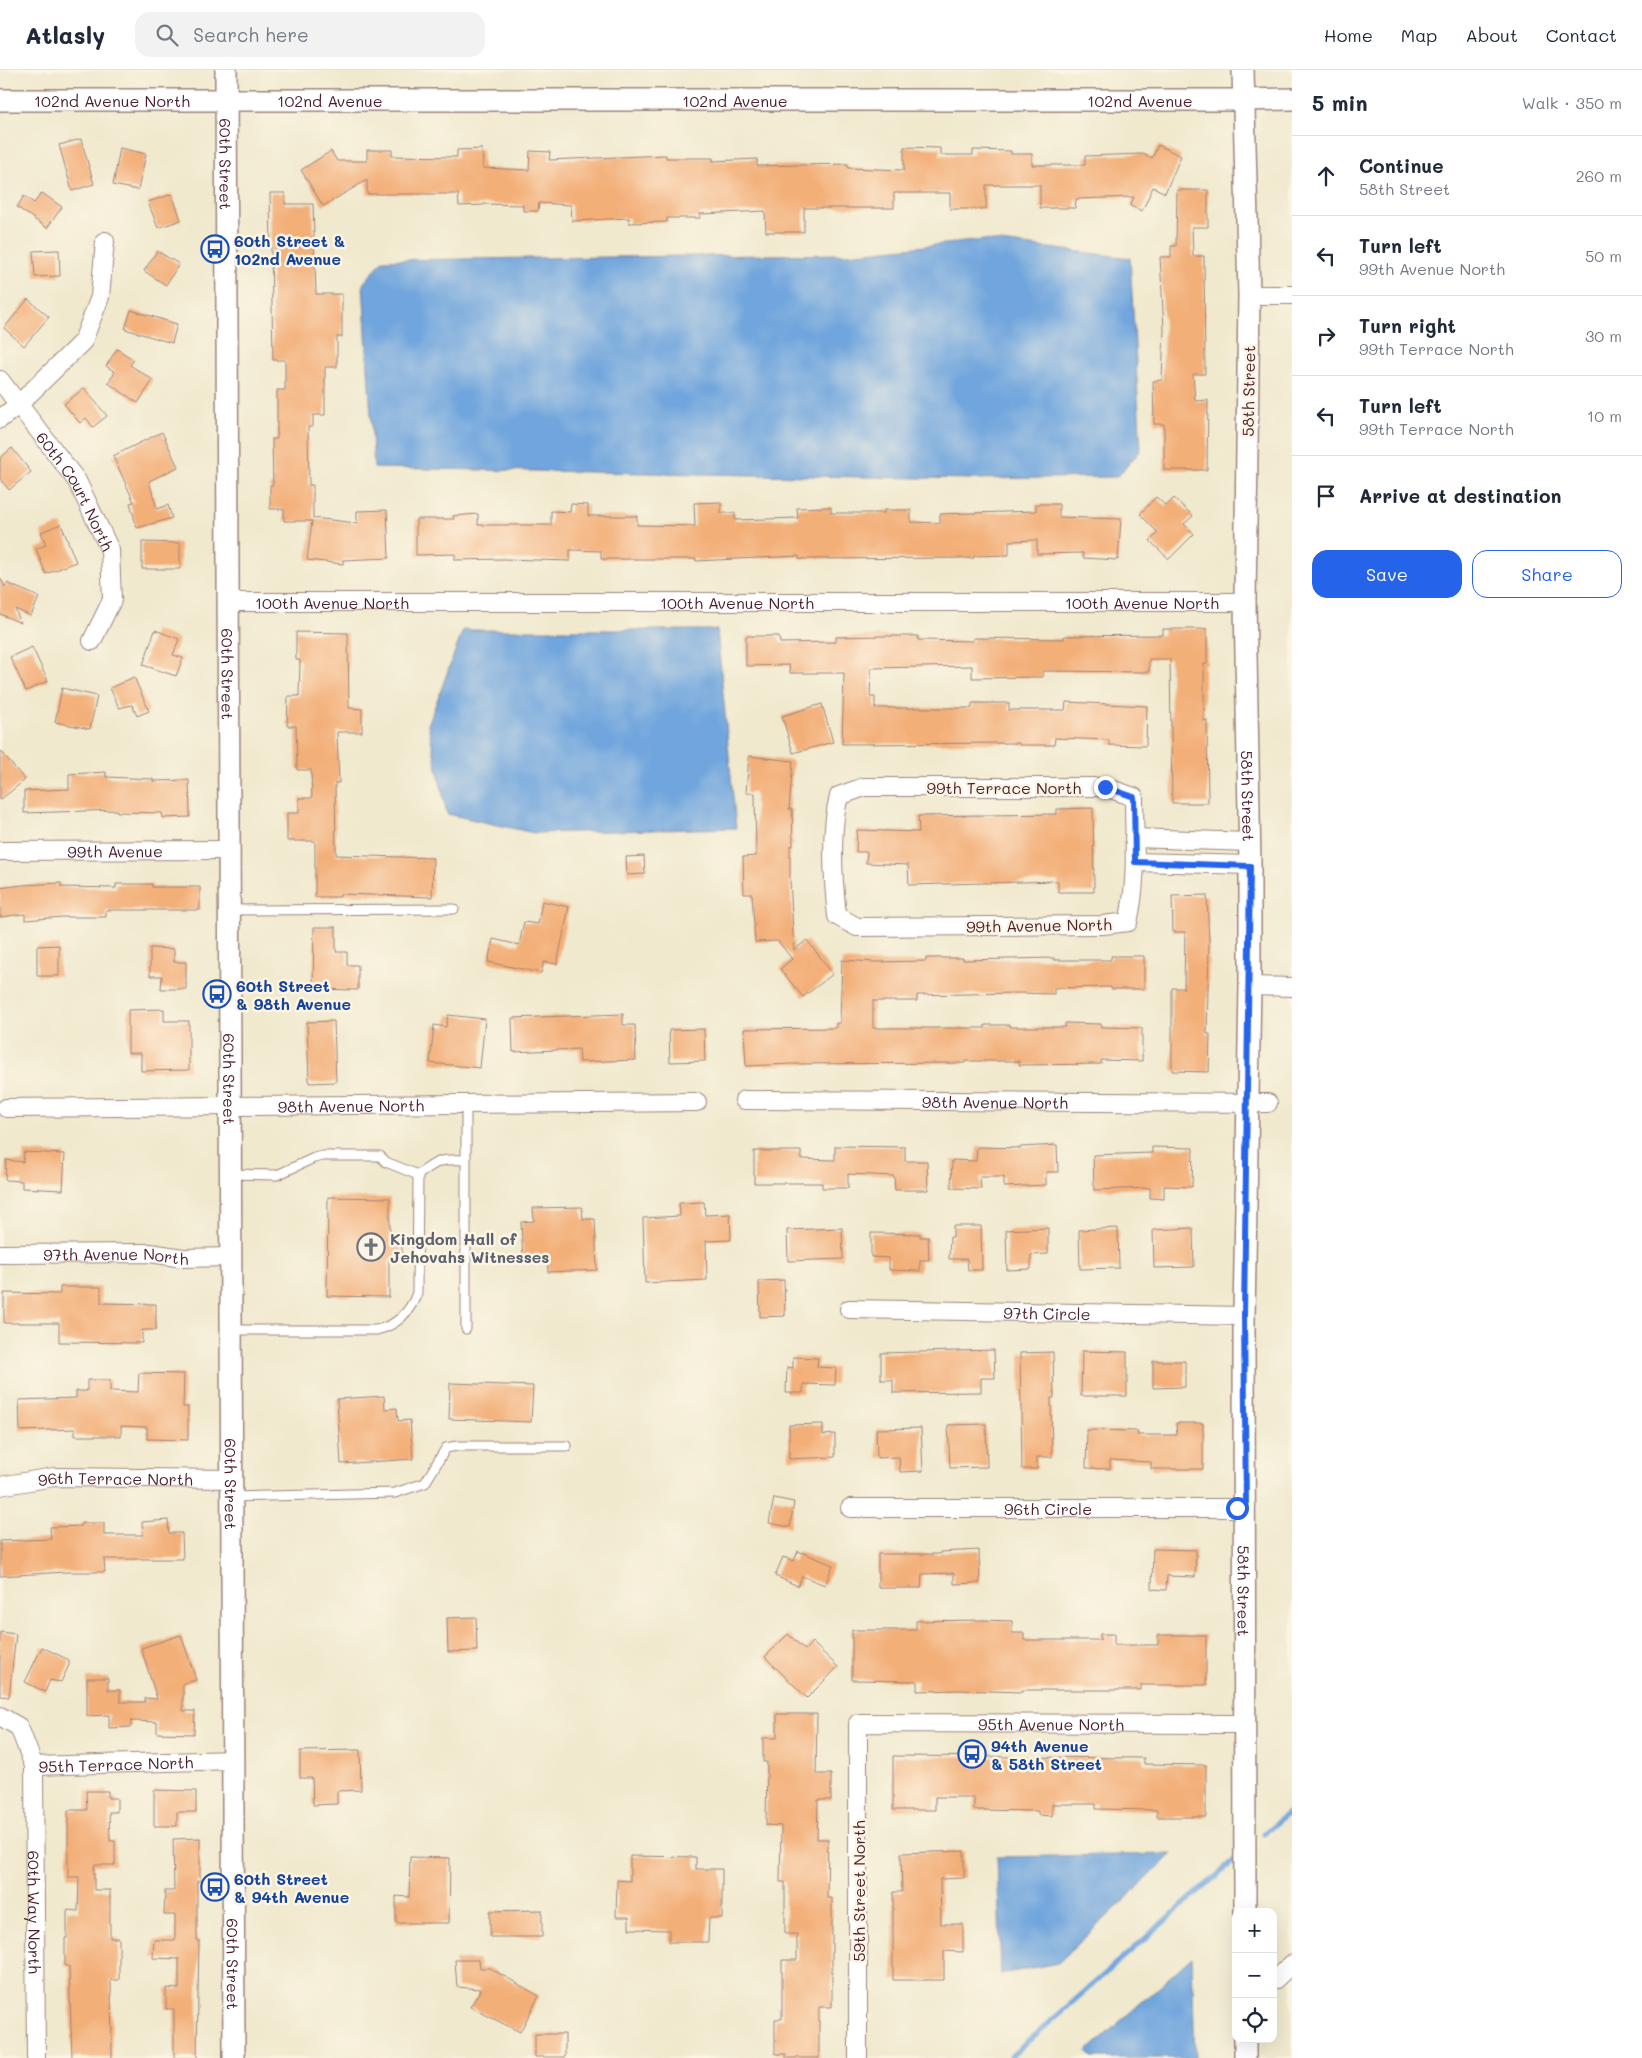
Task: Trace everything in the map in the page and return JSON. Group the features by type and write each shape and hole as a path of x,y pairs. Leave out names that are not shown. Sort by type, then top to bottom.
{"street":[{"name":"60th Street","path":"226,70 234,2058"},
{"name":"58th Street","path":"1242,70 1249,295 1246,602 1250,986 1257,1103 1244,1316 1246,1506 1245,1908"},
{"path":"1243,100 1292,99"},
{"name":"102nd Avenue North","path":"0,100 226,100"},
{"name":"102nd Avenue","path":"226,100 1243,100"},
{"path":"0,419 18,405 83,341 100,297 104,241"},
{"path":"1249,295 1292,294"},
{"name":"60th Court North","path":"0,380 77,481 110,550 112,600 92,641"},
{"name":"100th Avenue North","path":"228,602 1246,602"},
{"name":"99th Terrace North","path":"837,916 834,814 839,796 864,787 1105,787 1134,797 1135,862"},
{"path":"1134,838 1249,842"},
{"name":"99th Avenue","path":"0,851 229,850"},
{"path":"1135,862 1250,866"},
{"name":"99th Avenue North","path":"837,916 857,927 1103,925 1128,922 1133,901 1135,862"},
{"path":"1250,986 1292,987"},
{"name":"98th Avenue North","path":"744,1100 1257,1103"},
{"name":"98th Avenue North","path":"6,1108 697,1102"},
{"name":"97th Avenue North","path":"0,1254 150,1253 183,1258 231,1257"},
{"name":"97th Circle","path":"849,1309 1244,1316"},
{"name":"96th Terrace North","path":"0,1486 54,1477 232,1488"},
{"name":"96th Circle","path":"850,1508 1237,1508 1246,1506"},
{"name":"95th Terrace North","path":"0,1716 18,1727 34,1766 233,1760"},
{"name":"95th Avenue North","path":"858,1723 1244,1724"},
{"name":"59th Street North","path":"858,1723 858,2058"},
{"name":"60th Way North","path":"34,1766 36,2058"},
{"path":"1277,1977 1292,1964"},
{"path":"1245,2043 1245,2058"}],"lane":[{"path":"230,910 454,909"},
{"path":"466,1104 466,1329"},
{"path":"230,1174 276,1175 314,1158 323,1156 380,1156 386,1162 418,1175"},
{"path":"418,1175 435,1162 444,1159 466,1160"},
{"path":"231,1330 376,1330 389,1328 412,1306 417,1293 418,1175"},
{"path":"232,1488 395,1494 425,1483 446,1448 457,1446 567,1446"}],"water":[{"path":"984,240 1130,258 1141,450 1117,477 972,479 374,468 363,284 383,260 847,254"},
{"path":"463,630 717,630 736,828 534,833 447,814 428,725"},
{"path":"1173,1854 1058,1963 1001,1974 997,1857"},
{"path":"1192,1957 1195,2058 1092,2058 1086,2052"}],"building":[{"path":"81,139 94,184 72,191 59,145"},
{"path":"1158,145 1181,156 1165,193 1153,187 1142,211 1130,206 1134,197 1076,199 1075,208 1040,208 1040,185 986,185 986,209 950,209 950,193 894,193 894,208 804,208 804,232 766,232 765,211 700,214 700,218 667,218 667,222 629,223 629,218 572,221 571,205 539,203 538,211 523,211 523,205 484,204 459,206 458,194 367,194 367,180 323,206 301,170 331,151 337,161 367,161 367,150 392,150 392,156 457,157 457,150 482,149 483,168 529,170 530,151 550,152 549,160 666,155 666,158 713,158 713,161 757,159 757,166 848,164 848,168 904,170 904,147 940,148 940,155 973,155 973,150 1011,151 1011,154 1032,154 1032,165 1085,165 1085,156 1143,154 1152,158"},
{"path":"120,148 146,154 138,190 113,185"},
{"path":"1177,190 1208,190 1208,227 1192,227 1193,256 1204,256 1205,374 1193,374 1195,401 1208,400 1207,470 1164,470 1164,424 1154,424 1153,381 1162,380 1164,329 1160,257 1171,257 1171,246 1176,246"},
{"path":"42,193 62,207 47,228 17,207 24,196 34,203"},
{"path":"270,193 285,193 285,204 313,204 316,294 342,294 342,337 337,337 337,367 325,367 325,415 313,415 313,427 308,427 309,485 313,485 313,518 357,523 357,511 387,510 389,558 343,560 343,564 307,560 312,521 284,521 284,509 270,509 270,485 273,485 272,439 277,439 277,390 285,390 285,360 273,360"},
{"path":"172,194 181,220 158,228 148,202"},
{"path":"59,250 60,276 35,277 33,251"},
{"path":"157,251 179,264 166,285 144,271"},
{"path":"28,299 49,317 24,346 4,328"},
{"path":"131,310 177,324 172,343 125,329"},
{"path":"117,349 134,360 130,365 153,380 138,403 108,383 115,372 106,366"},
{"path":"84,388 107,416 93,427 86,418 80,423 64,404"},
{"path":"162,432 178,467 149,481 157,509 168,505 172,518 137,528 130,503 134,502 113,456"},
{"path":"12,448 31,472 9,490 0,479 0,458"},
{"path":"1156,497 1166,506 1174,498 1193,516 1184,524 1194,534 1169,559 1150,541 1158,533 1140,514"},
{"path":"721,502 721,513 735,513 735,520 798,518 797,508 831,507 831,513 884,513 884,510 911,510 911,522 940,523 940,514 1036,511 1036,504 1059,504 1059,517 1121,519 1118,560 1083,558 1083,553 1037,554 1037,540 1009,541 1009,555 974,556 974,558 799,559 799,556 696,561 696,559 601,559 601,551 570,550 570,561 455,560 455,554 416,555 416,519 454,519 453,516 478,514 478,525 551,525 551,511 570,512 571,504 588,505 588,516 637,516 637,525 695,526 694,503"},
{"path":"61,524 76,562 46,574 36,549 46,545 41,532"},
{"path":"142,542 180,543 180,569 142,569"},
{"path":"0,577 5,587 7,583 39,597 31,616 15,609 21,623 0,614"},
{"path":"1163,629 1207,629 1207,664 1204,664 1204,721 1207,720 1208,803 1172,803 1170,659 1149,659 1149,672 1043,671 1043,677 972,678 972,666 871,668 870,697 875,697 875,708 972,708 972,703 1009,703 1009,710 1065,710 1066,702 1147,706 1146,746 1109,745 1109,740 1055,738 1054,745 1019,745 1019,743 842,744 844,673 790,673 789,665 746,666 746,636 779,636 780,643 836,642 836,637 882,636 918,636 918,640 973,641 973,638 1064,639 1064,636 1163,635"},
{"path":"155,630 179,639 173,655 183,658 176,676 143,665"},
{"path":"296,632 348,633 349,708 362,709 362,732 337,732 339,783 335,783 336,855 433,858 432,897 340,894 340,897 315,897 315,841 287,841 287,813 299,813 299,798 312,798 311,770 297,770 296,726 287,726 288,696 299,696 300,660 296,660"},
{"path":"32,647 48,681 26,691 10,657"},
{"path":"134,677 149,711 137,716 132,705 119,708 110,688"},
{"path":"62,688 97,696 90,729 55,722"},
{"path":"822,704 833,742 793,753 782,716"},
{"path":"0,750 25,780 0,800"},
{"path":"749,756 793,761 789,809 792,809 793,846 790,846 790,880 794,950 807,940 833,974 803,997 780,969 792,959 778,941 755,942 752,894 744,894 743,857 756,856 755,793 746,793"},
{"path":"106,772 106,777 153,779 153,781 189,780 190,817 163,818 162,813 117,812 117,810 24,813 24,791 69,789 69,774"},
{"path":"1093,808 1094,892 1058,892 1058,881 909,885 908,865 866,863 867,852 856,852 857,830 919,832 918,816 1057,814 1057,809"},
{"path":"644,856 645,874 627,875 626,857"},
{"path":"61,883 61,887 116,888 116,884 152,884 152,887 200,887 200,910 106,910 106,917 62,917 25,920 25,914 0,917 0,888"},
{"path":"1207,895 1209,942 1207,1034 1210,1034 1209,1072 1172,1071 1172,988 1184,988 1185,932 1173,932 1172,896"},
{"path":"542,901 569,907 557,964 544,962 541,973 488,962 493,939 519,945 524,922 538,924"},
{"path":"314,927 336,927 336,952 347,952 347,965 358,965 358,990 313,989"},
{"path":"59,945 59,976 37,976 37,946"},
{"path":"150,948 174,949 174,962 186,962 186,989 161,989 162,976 150,976"},
{"path":"1111,956 1144,956 1144,989 1111,989 1111,987 1054,988 1054,994 917,995 917,1001 873,1001 873,1028 985,1028 985,1025 1065,1027 1065,1023 1101,1024 1101,1027 1142,1028 1142,1061 1101,1060 1101,1064 1019,1065 1019,1061 965,1061 965,1063 746,1066 744,1029 836,1028 836,1023 840,1023 842,960 874,962 926,961 926,958 963,958 963,960 1054,958 1054,960 1111,960"},
{"path":"164,1009 164,1021 189,1021 189,1070 141,1071 141,1053 128,1053 128,1010"},
{"path":"623,1014 623,1025 635,1025 636,1060 580,1062 579,1049 513,1052 512,1018"},
{"path":"448,1015 485,1019 480,1068 430,1063 434,1025 446,1027"},
{"path":"334,1021 336,1082 309,1083 307,1022"},
{"path":"704,1029 705,1061 670,1062 669,1030"},
{"path":"1057,1145 1058,1172 1046,1172 1046,1185 1004,1187 1004,1177 980,1177 981,1189 951,1188 952,1160 976,1161 977,1147 1021,1148"},
{"path":"835,1146 905,1147 905,1161 927,1161 928,1190 895,1190 894,1176 848,1174 848,1188 822,1188 822,1183 754,1183 754,1151 801,1151 801,1159 835,1160"},
{"path":"1152,1147 1193,1148 1192,1187 1164,1186 1164,1199 1150,1198 1150,1188 1094,1190 1093,1155 1152,1153"},
{"path":"24,1152 65,1154 63,1190 22,1188 22,1181 5,1180 6,1160 23,1162"},
{"name":"Kingdom Hall of Jehovahs Witnesses","path":"328,1197 390,1198 390,1235 402,1235 402,1260 389,1259 389,1297 327,1296"},
{"path":"704,1202 705,1215 730,1214 731,1240 706,1241 707,1280 645,1283 643,1218 680,1216 679,1203"},
{"path":"582,1207 583,1219 595,1219 597,1270 548,1272 547,1259 523,1260 521,1222 534,1221 533,1208"},
{"path":"953,1226 981,1226 982,1270 968,1270 967,1259 949,1259 950,1237 953,1237"},
{"path":"842,1228 843,1259 788,1261 787,1230"},
{"path":"1048,1228 1048,1254 1031,1255 1031,1269 1007,1270 1006,1230"},
{"path":"1118,1228 1119,1268 1080,1269 1079,1230"},
{"path":"1193,1228 1194,1267 1154,1268 1153,1230"},
{"path":"871,1233 920,1234 920,1237 928,1237 929,1260 920,1260 920,1271 889,1270 889,1258 871,1257"},
{"path":"784,1280 785,1316 760,1317 759,1281"},
{"path":"60,1287 101,1287 101,1303 156,1304 156,1330 142,1330 142,1343 59,1342 59,1323 4,1323 4,1293 60,1294"},
{"path":"994,1350 995,1378 981,1378 981,1392 893,1393 893,1380 881,1380 881,1353"},
{"path":"1082,1351 1127,1352 1127,1396 1081,1396"},
{"path":"1053,1352 1054,1398 1051,1398 1052,1457 1037,1457 1037,1469 1022,1469 1020,1353"},
{"path":"793,1357 818,1358 817,1367 836,1368 835,1385 803,1384 803,1393 786,1393 787,1367 793,1368"},
{"path":"1153,1361 1185,1361 1185,1387 1153,1388"},
{"path":"139,1373 184,1374 183,1407 188,1407 188,1440 147,1439 147,1427 121,1426 121,1436 75,1436 75,1429 20,1431 19,1400 76,1398 76,1391 87,1391 87,1380 110,1380 110,1391 138,1392"},
{"path":"450,1383 533,1386 531,1422 449,1419"},
{"path":"384,1396 385,1409 397,1408 398,1421 410,1420 413,1459 341,1464 337,1399"},
{"path":"1176,1423 1203,1423 1203,1469 1151,1469 1151,1462 1110,1460 1110,1469 1086,1468 1087,1430 1138,1431 1137,1435 1177,1435"},
{"path":"823,1424 823,1435 835,1434 835,1457 789,1459 789,1425"},
{"path":"986,1424 987,1467 950,1468 948,1425"},
{"path":"921,1428 923,1471 900,1472 899,1457 877,1458 876,1429"},
{"path":"774,1498 794,1502 790,1527 769,1523"},
{"path":"168,1520 169,1533 182,1533 183,1559 104,1559 105,1572 0,1576 0,1541 51,1539 50,1527 81,1526 81,1523 104,1523 104,1535 143,1535 142,1522"},
{"path":"1153,1549 1196,1550 1195,1577 1167,1576 1166,1590 1152,1589"},
{"path":"979,1550 980,1583 954,1584 954,1573 922,1574 921,1588 878,1588 878,1554 940,1554 940,1552"},
{"path":"798,1551 833,1565 825,1585 802,1576 798,1586 775,1576 783,1557 794,1561"},
{"path":"476,1617 477,1651 448,1652 447,1618"},
{"path":"916,1621 1012,1621 1012,1633 1024,1633 1024,1640 1100,1640 1100,1634 1114,1634 1114,1645 1158,1645 1158,1635 1206,1635 1206,1685 1141,1685 1141,1690 917,1691 917,1681 852,1680 852,1630 916,1630"},
{"path":"0,1632 16,1634 9,1697 0,1696"},
{"path":"788,1634 805,1650 812,1642 838,1667 807,1698 765,1657"},
{"path":"181,1635 196,1680 183,1684 183,1711 195,1711 194,1734 157,1733 157,1722 131,1721 131,1727 109,1728 109,1715 87,1716 87,1678 108,1678 108,1690 120,1690 120,1702 145,1702 145,1698 157,1699 141,1648"},
{"path":"42,1647 69,1660 69,1665 61,1682 50,1680 45,1692 25,1682"},
{"path":"777,1714 817,1714 816,1774 831,1774 831,1800 818,1800 817,1839 828,1839 827,1898 832,1898 832,2007 819,2007 819,2058 786,2058 786,2054 775,2054 775,2019 782,2019 782,1960 797,1960 797,1934 785,1934 785,1882 780,1882 781,1826 766,1825 767,1762 763,1762 763,1738 777,1738"},
{"path":"360,1750 361,1790 337,1791 337,1804 313,1805 312,1778 300,1778 300,1751"},
{"path":"893,1756 1144,1758 1144,1764 1206,1765 1206,1817 1157,1817 1157,1810 1096,1809 1096,1804 1052,1804 1052,1816 1038,1815 1038,1811 974,1810 974,1797 935,1797 935,1810 893,1810"},
{"path":"154,1790 196,1791 196,1812 177,1812 177,1826 154,1826"},
{"path":"86,1791 108,1791 108,1798 117,1798 117,1812 109,1812 110,1841 115,1841 115,1865 94,1865 94,1890 110,1890 110,1938 119,1938 119,1980 111,1980 112,2058 72,2058 69,1966 65,1966 65,1938 67,1938 67,1910 78,1911 79,1877 68,1877 68,1810 87,1810"},
{"path":"200,1838 200,1881 197,1881 197,1940 199,1940 197,2058 174,2058 174,2009 166,2009 166,1988 179,1989 179,1959 153,1958 154,1940 175,1940 175,1915 164,1915 165,1891 174,1891 173,1839"},
{"path":"964,1851 964,1878 940,1879 941,1924 963,1924 963,1952 944,1951 944,1980 893,1980 893,1892 902,1892 901,1853"},
{"path":"630,1856 696,1857 696,1869 722,1869 722,1918 709,1918 708,1942 669,1942 669,1930 629,1929 629,1917 616,1917 617,1880 630,1881"},
{"path":"410,1857 450,1858 449,1923 396,1923 396,1896 409,1897"},
{"path":"542,1910 542,1937 490,1937 490,1911"},
{"path":"455,1960 479,1960 480,1968 490,1968 539,1996 520,2032 470,2007 481,1989 457,1987"},
{"path":"535,2034 565,2034 565,2057 535,2057"}],"waterway":[{"path":"1264,1834 1292,1809"},
{"path":"1009,2058 1239,1856"}],"place":[{"name":"60th Street & 102nd Avenue","path":"215,249"},
{"name":"60th Street & 98th Avenue","path":"217,994"},
{"name":"Kingdom Hall of Jehovahs Witnesses","path":"371,1247"},
{"name":"94th Avenue & 58th Street","path":"972,1754"},
{"name":"60th Street & 94th Avenue","path":"215,1887"}],"route":[{"path":"1105,787 1134,797 1135,862 1250,866 1250,986 1244,1316 1246,1506 1237,1508"}]}
